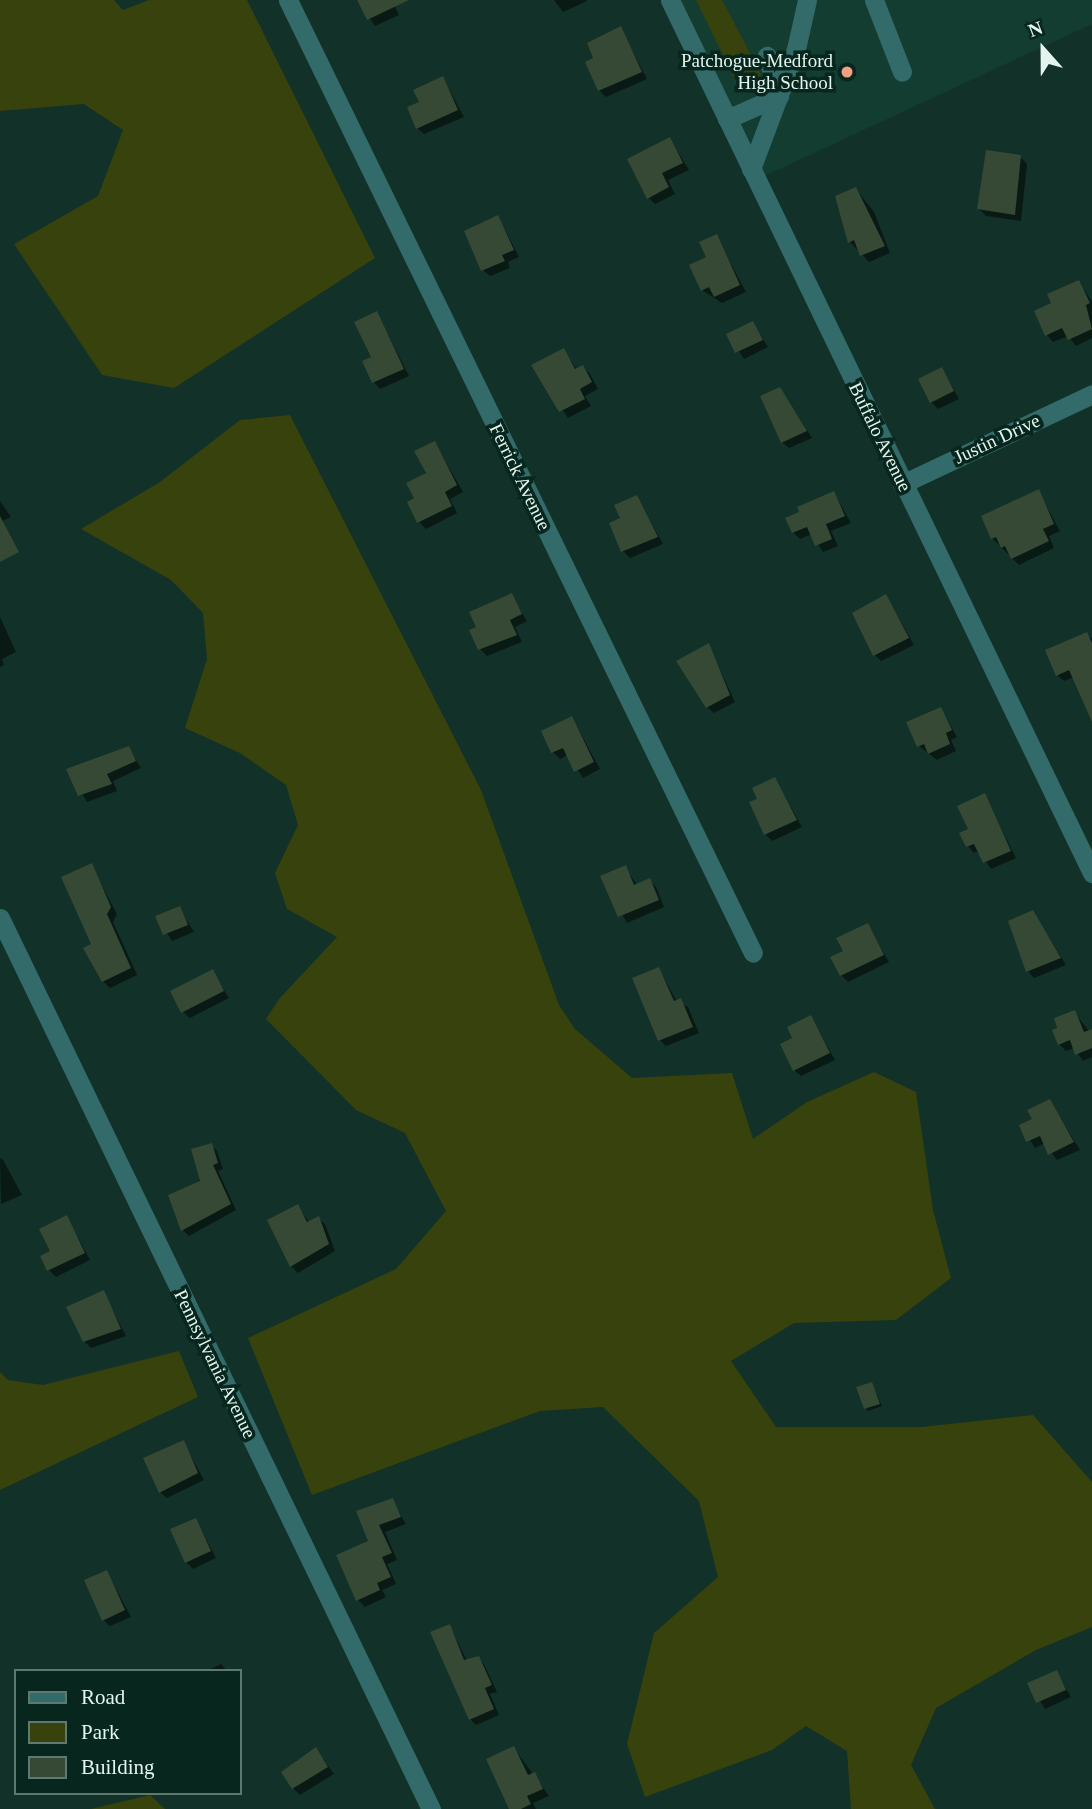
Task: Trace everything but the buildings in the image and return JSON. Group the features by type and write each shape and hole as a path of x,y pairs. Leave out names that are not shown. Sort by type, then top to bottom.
{"street":[{"name":"Ferrick Avenue","path":"288,0 753,953"},
{"name":"Buffalo Avenue","path":"670,0 1092,873"},
{"path":"751,169 779,96 807,0"},
{"path":"874,0 902,72"},
{"path":"766,56 779,96"},
{"path":"727,119 779,96"},
{"name":"Justin Drive","path":"902,484 1092,394"},
{"name":"Pennsylvania Avenue","path":"0,918 430,1809"}],"shaded area":[{"name":"Patchogue-Medford High School","path":"669,0 1092,0 1092,24 756,180"}],"green space":[{"path":"0,0 114,0 123,10 149,0 247,0 375,258 174,388 102,375 14,244 98,196 123,130 84,104 0,111"},
{"path":"696,0 722,0 762,78 751,87 741,92"},
{"path":"290,415 481,790 559,1005 575,1029 632,1078 732,1073 753,1139 807,1102 874,1072 916,1092 933,1210 951,1278 896,1320 794,1323 731,1361 776,1427 922,1427 1033,1415 1092,1482 1092,1627 1036,1650 936,1708 911,1765 935,1809 851,1809 847,1751 806,1726 772,1750 645,1797 627,1744 654,1633 718,1577 699,1501 603,1407 540,1411 312,1495 248,1338 396,1269 446,1211 405,1133 356,1110 266,1019 279,999 337,937 287,909 275,873 298,825 286,785 240,753 185,728 207,659 203,613 171,580 81,529 160,482 240,420"},
{"path":"179,1351 198,1397 0,1490 0,1372 8,1380 43,1385"},
{"path":"150,1795 165,1809 91,1809"}],"place":[{"name":"Patchogue-Medford High School","path":"847,72"}]}
